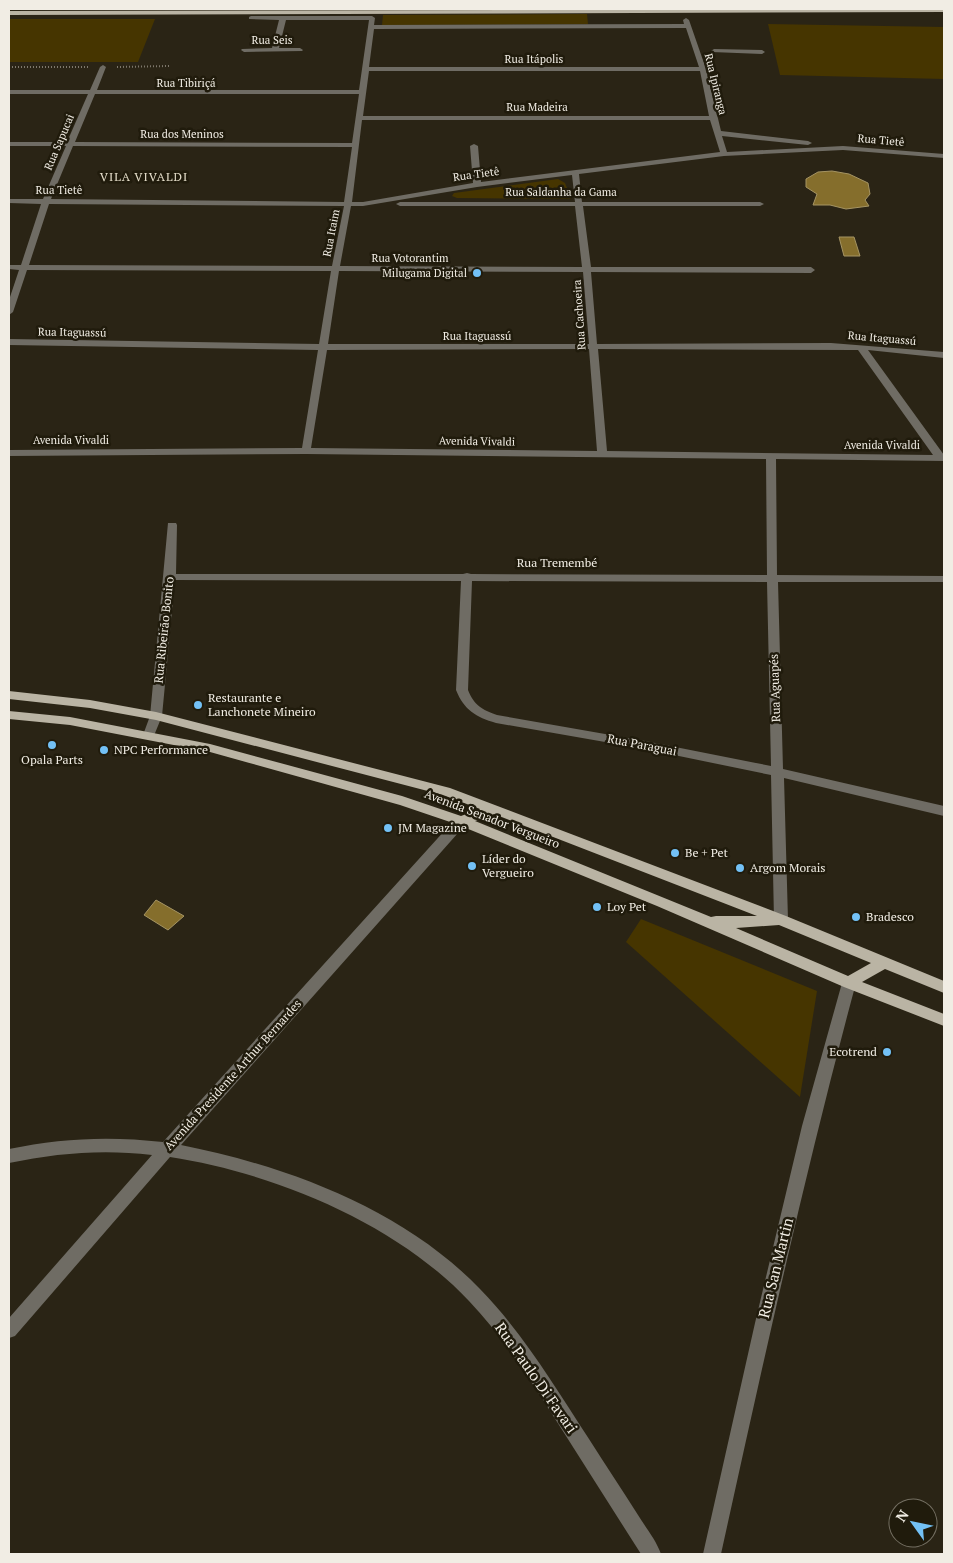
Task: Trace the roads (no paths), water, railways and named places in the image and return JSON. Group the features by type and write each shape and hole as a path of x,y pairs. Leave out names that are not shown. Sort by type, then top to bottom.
{"main road":[{"path":"9,9 16,9"},
{"path":"9,13 944,10"},
{"name":"Avenida Senador Vergueiro","path":"9,695 90,704 156,716 296,751 446,792 781,920 944,987"},
{"name":"Avenida Senador Vergueiro","path":"9,715 70,721 150,735 210,748 393,798 461,821 706,921 849,983 944,1020"},
{"path":"461,821 492,810"},
{"path":"706,921 743,923 781,920"},
{"path":"849,983 883,963"}],"street":[{"path":"251,18 372,22"},
{"path":"275,50 283,18"},
{"name":"Rua Ipiranga","path":"372,22 687,23 703,69 713,118 724,154"},
{"name":"Rua Itaim","path":"306,451 335,270 348,204 361,118 372,22"},
{"name":"Rua Seis","path":"244,50 300,50"},
{"path":"714,51 762,52"},
{"name":"Rua Sapucai","path":"9,312 46,201 103,67"},
{"name":"Rua Itápolis","path":"366,70 703,69"},
{"name":"Rua Tibiriçá","path":"9,92 363,92"},
{"name":"Rua Madeira","path":"361,118 713,118"},
{"path":"719,133 844,148"},
{"name":"Rua dos Meninos","path":"9,144 356,146"},
{"path":"474,146 477,185"},
{"name":"Rua Tietê","path":"9,201 363,204 477,185 724,154 844,148 944,156"},
{"name":"Rua Cachoeira","path":"575,173 587,270 602,455"},
{"path":"445,190 443,196 452,203"},
{"name":"Rua Saldanha da Gama","path":"363,204 760,204"},
{"name":"Rua Votorantim","path":"9,267 335,270 811,270"},
{"name":"Rua Itaguassú","path":"9,342 324,347 861,347 944,355"},
{"path":"861,347 942,458"},
{"name":"Avenida Vivaldi","path":"9,453 306,451 942,458"},
{"name":"Rua Aguapés","path":"771,457 772,578 781,920"},
{"name":"Rua Ribeirão Bonito","path":"150,735 156,716 170,577 172,525"},
{"name":"Rua Tremembé","path":"170,577 467,576 944,579"},
{"name":"Rua Paraguai","path":"467,576 462,690 466,702 474,711 496,719 645,745 777,772 944,811"},
{"name":"Avenida Presidente Arthur Bernardes","path":"9,1330 166,1150 461,821"},
{"name":"Rua San Martin","path":"712,1554 763,1323 810,1126 849,983"},
{"name":"Rua Paulo Di Favari","path":"9,1156 91,1145 166,1150 240,1164 327,1196 398,1232 458,1278 506,1332 545,1386 652,1554"}],"place":[{"name":"Milugama Digital","path":"477,273"},
{"name":"Restaurante e Lanchonete Mineiro","path":"198,705"},
{"name":"Opala Parts","path":"52,745"},
{"name":"NPC Performance","path":"104,750"},
{"name":"JM Magazine","path":"388,828"},
{"name":"Be + Pet","path":"675,853"},
{"name":"Líder do Vergueiro","path":"472,866"},
{"name":"Argom Morais","path":"740,868"},
{"name":"Loy Pet","path":"597,907"},
{"name":"Bradesco","path":"856,917"},
{"name":"Ecotrend","path":"887,1052"}],"district":[{"name":"VILA VIVALDI","path":"144,177"}]}
